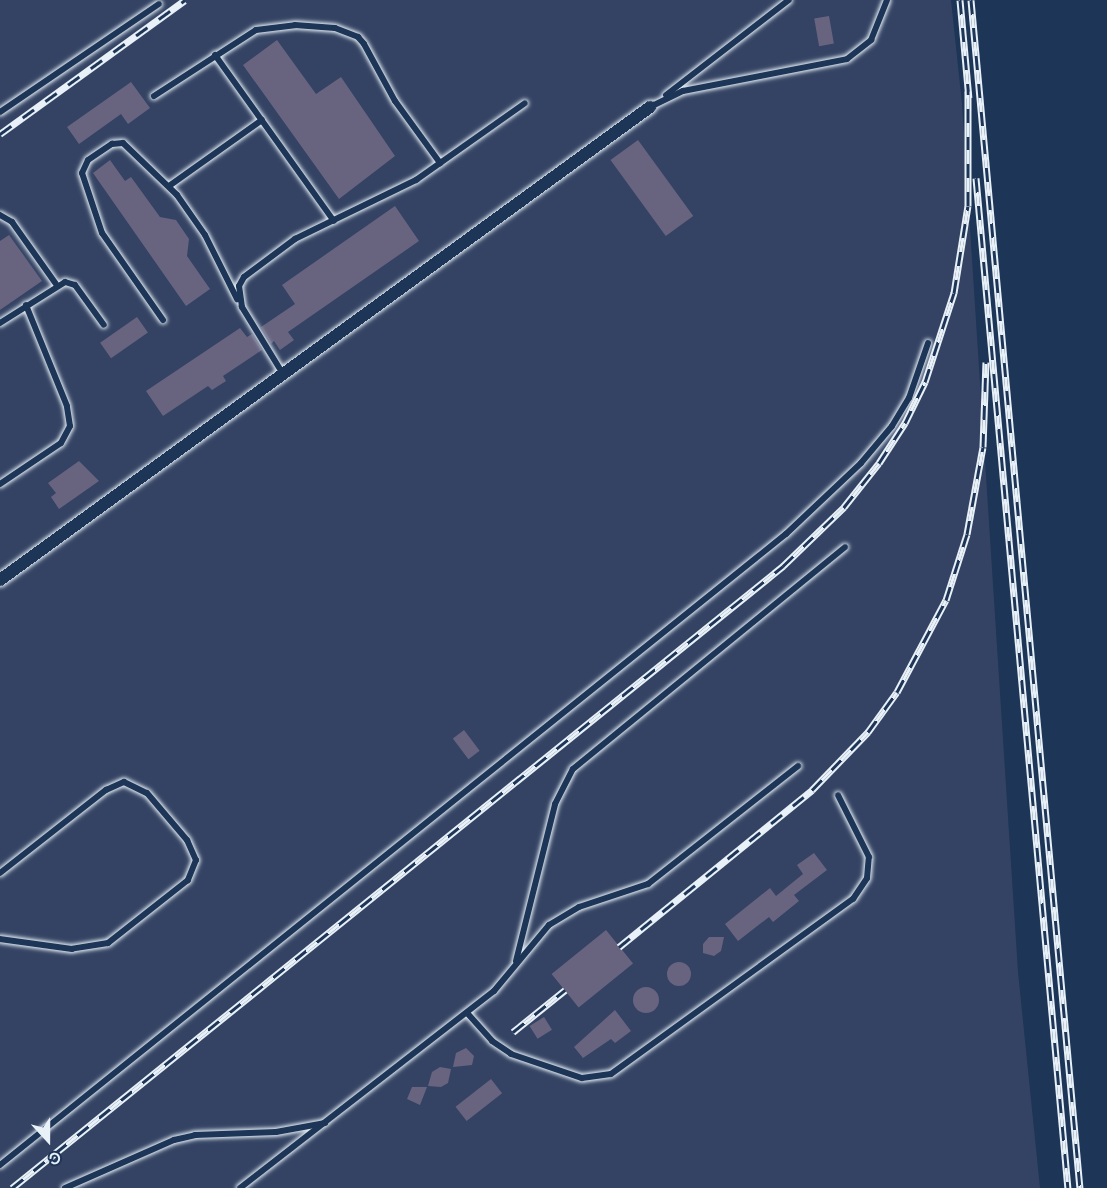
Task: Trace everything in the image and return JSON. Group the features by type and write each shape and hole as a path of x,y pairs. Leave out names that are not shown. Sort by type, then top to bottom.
{"street":[{"path":"0,580 650,107"}],"lane":[{"path":"650,107 789,0"},
{"path":"650,107 683,91 848,59 871,40 887,0"},
{"path":"0,112 159,4"},
{"path":"154,96 256,30 296,25 347,31 364,44 395,101 440,163"},
{"path":"215,55 334,221"},
{"path":"242,307 239,286 249,272 295,239 404,187 525,103"},
{"path":"169,186 262,120"},
{"path":"163,320 102,233 83,168 88,160 112,144 123,144 169,186 205,235 242,307 283,374"},
{"path":"0,215 12,222 56,284"},
{"path":"0,323 56,284 64,282 75,285 104,325"},
{"path":"0,484 61,443 70,426 67,406 26,305"},
{"path":"0,1165 786,534 861,463 892,426 909,398 928,344"},
{"path":"516,964 555,804 573,769 845,547"},
{"path":"240,1188 468,1014 494,991 549,925 579,907 648,884 798,766"},
{"path":"0,873 106,790 124,782 147,793 187,840 196,860 188,880 108,943 78,949 0,939"},
{"path":"468,1014 492,1041 511,1054 582,1078 612,1074 853,899 867,878 869,857 838,795"},
{"path":"65,1188 174,1140 276,1132 328,1122"}],"shaded area":[{"path":"0,0 951,0 962,104 1018,972 1040,1188 0,1188"}],"building":[{"path":"829,16 834,44 819,46 814,19"},
{"path":"277,40 316,94 341,77 395,156 339,199 243,65"},
{"path":"131,82 150,108 128,124 121,114 79,144 67,127"},
{"path":"638,140 693,216 666,236 610,160"},
{"path":"110,160 125,181 131,177 160,217 176,220 189,239 187,256 210,289 186,306 93,173"},
{"path":"395,206 419,241 288,332 294,340 280,350 274,341 271,344 261,327 295,304 282,285"},
{"path":"9,235 42,281 0,310 0,241"},
{"path":"137,317 148,333 111,358 100,343"},
{"path":"240,328 247,337 252,334 262,350 223,376 226,381 212,390 208,386 163,416 146,391"},
{"path":"79,461 99,481 59,509 51,497 56,493 48,483"},
{"path":"464,730 480,751 468,759 453,738"},
{"path":"814,853 827,870 794,895 799,901 773,922 769,917 738,941 725,924 770,888 776,896 803,874 797,865"},
{"path":"606,930 633,963 579,1007 552,974"},
{"path":"709,937 724,937 721,951 714,956 703,953 703,944"},
{"path":"679,962 688,965 691,974 688,983 679,986 670,983 667,974 670,965"},
{"path":"646,987 655,991 659,1000 655,1009 646,1013 637,1009 633,1000 637,991"},
{"path":"615,1010 631,1031 615,1043 611,1039 583,1058 574,1047"},
{"path":"544,1017 552,1030 538,1039 530,1026"},
{"path":"466,1048 474,1056 472,1065 453,1067 456,1053"},
{"path":"440,1067 451,1069 448,1083 441,1087 428,1086 432,1072"},
{"path":"491,1079 502,1093 467,1121 456,1107"},
{"path":"412,1087 427,1087 420,1105 407,1099"}],"railway":[{"path":"0,134 185,0"},
{"path":"960,0 969,98"},
{"path":"971,0 1080,1188"},
{"path":"12,1188 783,566 844,507 879,463 905,423 925,382 954,293 968,206 968,91"},
{"path":"976,178 1068,1188"},
{"path":"619,947 812,790 868,732 897,692 946,600 967,534 983,447 986,362"},
{"path":"513,1032 565,990"}]}
